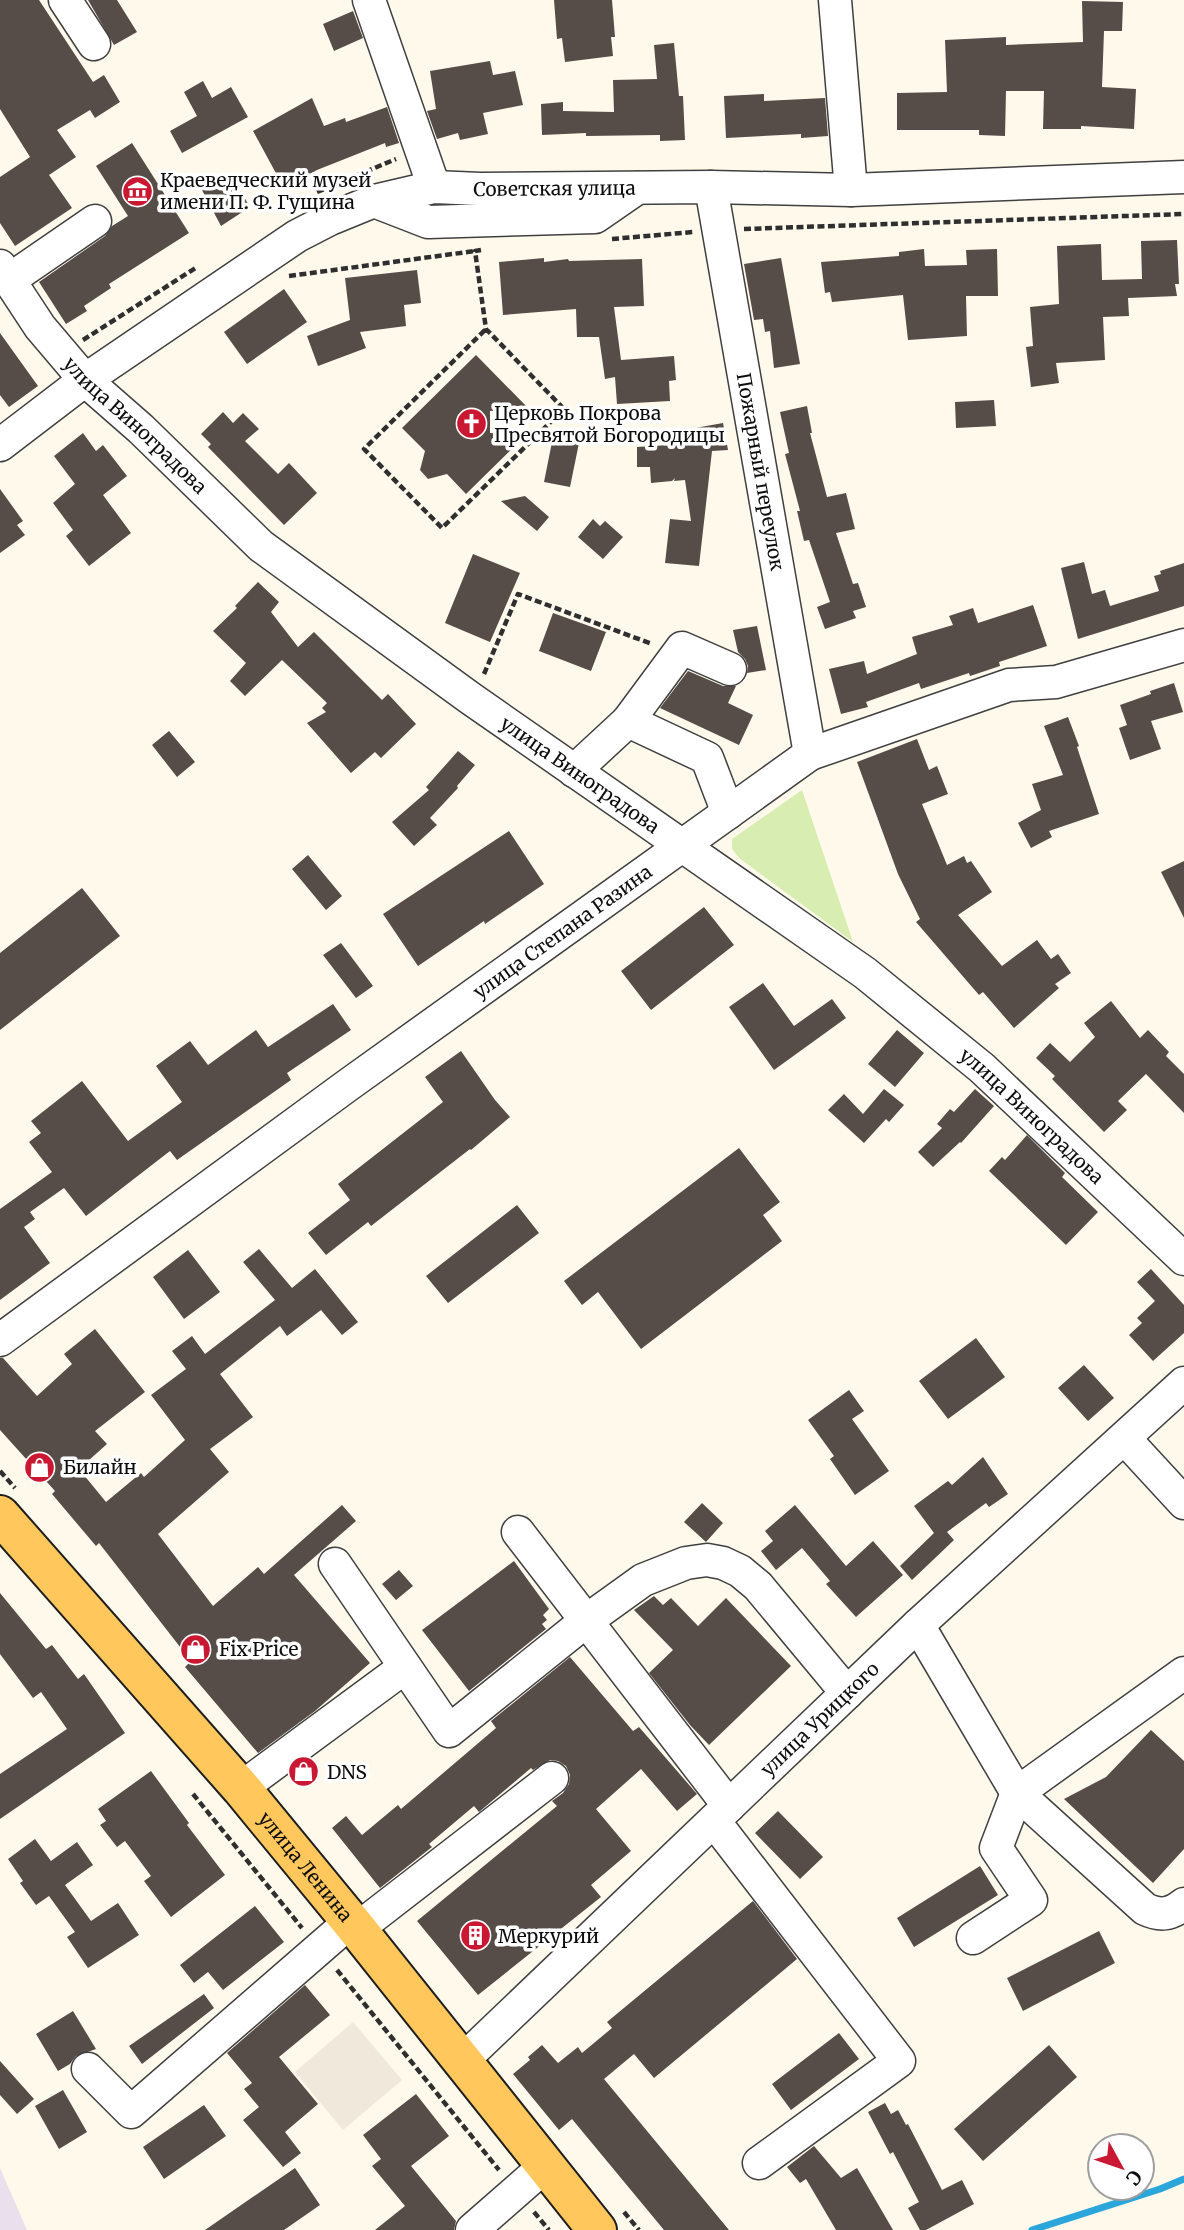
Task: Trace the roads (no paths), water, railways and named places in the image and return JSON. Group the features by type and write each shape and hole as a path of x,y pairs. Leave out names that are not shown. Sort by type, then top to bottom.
{"main road":[{"name":"улица Ленина","path":"0,1515 242,1788 597,2230"}],"street":[{"path":"65,0 94,44"},
{"path":"369,0 434,187"},
{"path":"835,0 851,190"},
{"name":"Советская улица","path":"0,445 85,380 297,236 374,201 434,187 851,190 1184,177"},
{"name":"Пожарный переулок","path":"711,187 810,754"},
{"path":"374,201 428,222 595,217 637,188"},
{"path":"5,273 95,221"},
{"name":"улица Виноградова","path":"5,273 40,327 85,380 141,429 261,547 574,771 865,973 982,1068 1184,1259"},
{"name":"улица Степана Разина","path":"0,1340 337,1093 810,754 1009,685 1056,682 1184,645"},
{"path":"574,771 628,720 682,648 730,669"},
{"path":"628,720 707,758 728,813"},
{"name":"улица Урицкого","path":"462,2061 918,1625 1184,1383"},
{"path":"1125,1439 1184,1503"},
{"path":"518,1532 586,1621 899,2061 759,2163"},
{"path":"335,1564 449,1731 586,1621 643,1580 686,1563 707,1560 723,1563 740,1571 758,1586 847,1693"},
{"path":"918,1625 1017,1793 1145,1909 1163,1915 1184,1904"},
{"path":"242,1788 405,1667"},
{"path":"973,1938 1031,1900 996,1848 1017,1793 1183,1675"},
{"path":"88,2069 131,2112 319,1949 552,1778"},
{"path":"472,2230 545,2166"}],"waterway":[{"path":"1032,2230 1184,2179"}],"place":[{"name":"Краеведческий музей имени П. Ф. Гущина","path":"137,191"},
{"name":"Церковь Покрова Пресвятой Богородицы","path":"471,424"},
{"name":"Билайн","path":"40,1467"},
{"name":"Fix Price","path":"196,1649"},
{"name":"DNS","path":"304,1772"},
{"name":"Меркурий","path":"475,1936"}]}
